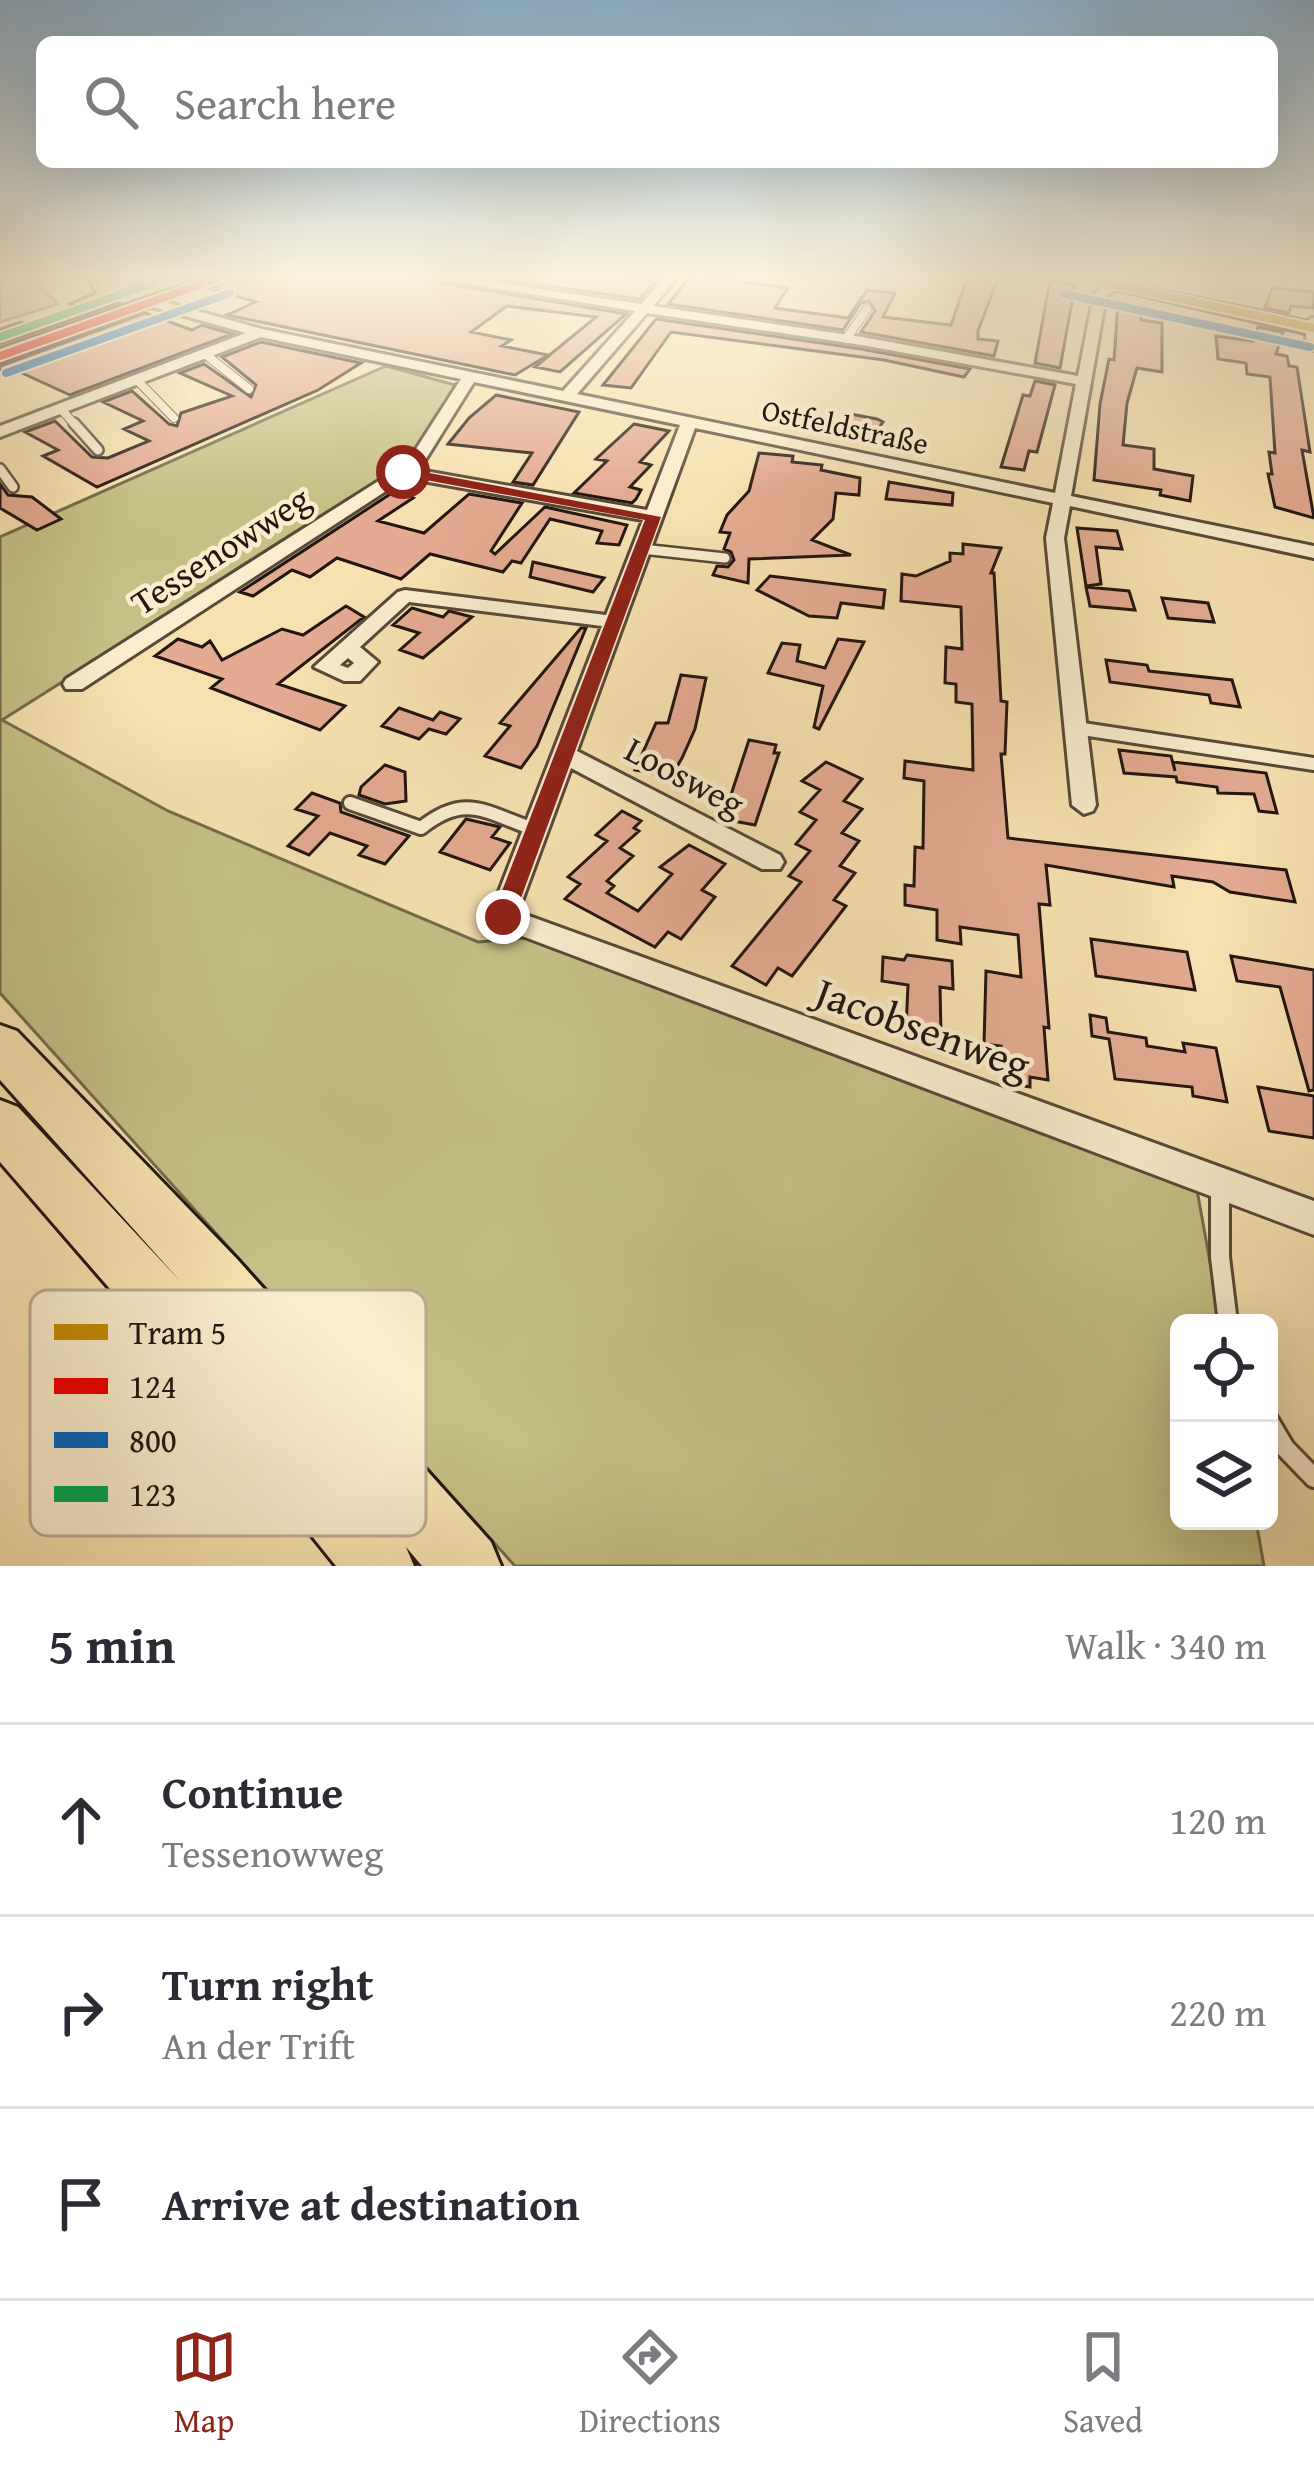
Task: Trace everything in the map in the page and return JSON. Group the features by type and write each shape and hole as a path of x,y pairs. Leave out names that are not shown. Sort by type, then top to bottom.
{"highway":[{"path":"0,1046 189,1290"},
{"path":"0,1124 186,1290"},
{"path":"426,1529 467,1566"},
{"path":"362,1536 380,1566"}],"street":[{"path":"0,432 220,349"},
{"name":"Ostfeldstraße","path":"339,349 1314,552"},
{"path":"566,397 608,349"},
{"path":"907,349 1082,381"},
{"path":"1084,805 1054,538 1089,349"},
{"name":"Tessenowweg","path":"74,684 413,466 470,376"},
{"path":"537,830 688,422"},
{"path":"403,472 654,517"},
{"path":"346,647 405,596 615,622"},
{"name":"Loosweg","path":"566,755 771,862"},
{"name":"Jacobsenweg","path":"537,830 503,917 1314,1218"}],"lane":[{"path":"205,355 249,389"},
{"path":"137,380 174,418"},
{"path":"61,409 98,450"},
{"path":"0,469 13,487"},
{"path":"642,548 725,558"},
{"path":"1076,728 1314,764"},
{"path":"350,803 421,828 451,805 460,805 537,830"},
{"path":"1220,1183 1220,1258 1227,1314"},
{"path":"1270,1422 1285,1448 1314,1478"}],"shaded area":[{"path":"386,366 455,385 410,462 2,720 168,811 478,942 525,938 1197,1190 1219,1314 1170,1314 1170,1530 1258,1530 1264,1566 515,1566 426,1467 426,1290 267,1290 0,993 0,537"}],"building":[{"path":"46,349 192,349 70,395 13,369 0,373 0,366"},
{"path":"243,349 295,349 361,363 318,390 97,487 43,456 58,450 25,432 55,421 92,457 108,458 149,441 124,429 143,421 103,402 132,391 177,426 181,413 232,396 180,373 204,364 251,397 256,385 222,357"},
{"path":"391,349 518,349 548,355 515,375"},
{"path":"557,349 586,349 560,372 535,367"},
{"path":"632,349 659,349 631,388 603,385"},
{"path":"801,349 861,349 970,369 964,377"},
{"path":"956,349 996,349 994,356"},
{"path":"1038,349 1063,349 1060,368 1035,363"},
{"path":"1115,349 1162,349 1162,372 1137,368 1123,445 1154,449 1154,469 1193,476 1190,501 1160,495 1161,490 1094,480 1100,404 1109,359 1114,360"},
{"path":"1217,349 1278,349 1276,354 1287,356 1289,366 1297,367 1310,452 1302,450 1314,518 1275,507 1268,474 1272,474 1269,452 1275,453 1270,377 1247,374 1246,363 1218,359"},
{"path":"1035,381 1055,385 1037,452 1029,451 1024,470 1001,467 1023,395 1030,396"},
{"path":"496,395 579,412 533,485 513,482 532,453 448,444"},
{"path":"845,413 883,422 872,438 838,434"},
{"path":"634,424 669,431 640,462 651,465 630,487 641,490 636,499 632,503 574,493 607,461 596,459"},
{"path":"759,453 793,456 792,462 822,465 821,470 860,478 859,495 836,493 833,519 812,540 851,555 749,559 748,583 713,575 717,566 728,567 734,560 724,549 730,533 720,532 727,515 749,491"},
{"path":"889,482 953,493 952,505 886,499"},
{"path":"0,484 8,495 32,497 61,519 37,530 0,508"},
{"path":"395,491 413,498 378,521 424,533 469,494 522,503 491,551 495,554 545,507 627,525 619,545 597,543 602,531 550,519 521,563 512,561 503,572 430,554 401,579 337,558 310,577 292,570 253,596 240,592"},
{"path":"1077,528 1117,531 1122,549 1096,547 1101,584 1086,586"},
{"path":"963,544 1001,548 991,573 1001,701 1007,702 1005,754 1001,754 1008,838 1286,870 1295,902 1230,892 1213,882 1172,876 1174,887 1046,865 1050,905 1039,904 1049,1028 1044,1027 1048,1080 1030,1077 1030,1087 1002,1082 1001,1046 984,1044 986,971 1021,977 1018,935 960,927 961,944 937,940 937,910 905,905 905,885 914,886 915,847 923,848 924,781 904,778 905,761 973,770 972,704 956,702 956,684 945,683 946,647 962,649 961,607 901,601 902,574 916,576 950,561 950,553 963,554"},
{"path":"533,562 604,578 593,592 530,577"},
{"path":"770,576 885,590 883,608 841,603 837,618 809,616 757,590"},
{"path":"1086,587 1129,591 1135,610 1090,606"},
{"path":"1162,598 1208,603 1214,622 1168,618"},
{"path":"346,606 364,617 278,684 345,706 320,730 211,688 222,679 155,656 178,639 202,647 210,641 222,660 282,629 303,635"},
{"path":"412,608 443,617 449,611 472,617 423,658 400,650 419,633 393,625"},
{"path":"581,628 586,628 537,746 521,768 485,756 510,726 500,723"},
{"path":"838,639 864,642 819,729 814,727 823,686 768,673 782,643 800,645 797,661 825,668"},
{"path":"1106,660 1147,665 1149,671 1232,680 1240,707 1211,703 1209,695 1110,682"},
{"path":"681,675 706,678 695,729 682,758 671,777 635,770 656,723 668,723"},
{"path":"399,708 433,720 440,712 460,719 446,734 429,729 419,739 382,726"},
{"path":"749,740 776,745 774,753 779,753 755,825 723,819"},
{"path":"1119,750 1171,756 1175,771 1173,762 1266,773 1277,813 1259,811 1254,794 1218,793 1217,787 1177,782 1176,777 1124,773"},
{"path":"826,762 862,779 844,801 862,809 842,833 859,841 840,866 855,873 834,900 846,906 792,976 778,968 766,985 732,966 801,882 789,876 810,851 796,844 816,820 800,812 820,790 802,781"},
{"path":"385,765 405,772 406,801 385,804 359,795 361,787"},
{"path":"312,793 340,803 341,812 409,836 385,864 359,855 367,846 330,833 309,855 288,846 318,816 296,809"},
{"path":"622,811 641,821 634,828 639,831 620,848 633,856 607,881 614,886 607,893 638,911 672,874 660,867 689,845 725,864 702,890 715,897 681,939 668,932 655,947 565,899 580,884 568,877 607,841 596,835"},
{"path":"466,819 500,827 492,837 510,843 490,870 440,852"},
{"path":"1091,939 1187,952 1195,990 1096,976"},
{"path":"907,955 952,961 953,989 940,987 941,1036 906,1030 908,985 882,981 883,957 904,960"},
{"path":"1231,956 1314,970 1314,1090 1309,1091 1280,987 1237,981"},
{"path":"1090,1015 1106,1018 1108,1032 1146,1038 1147,1046 1185,1052 1183,1043 1216,1048 1227,1102 1193,1096 1192,1087 1115,1079 1109,1039 1092,1036"},
{"path":"1258,1087 1314,1096 1314,1138 1269,1131"}],"transit line":[{"name":"124","path":"0,356 19,349"},
{"name":"800","path":"6,373 73,349"}],"route":[{"path":"403,472 571,506 654,517 503,917"}]}
